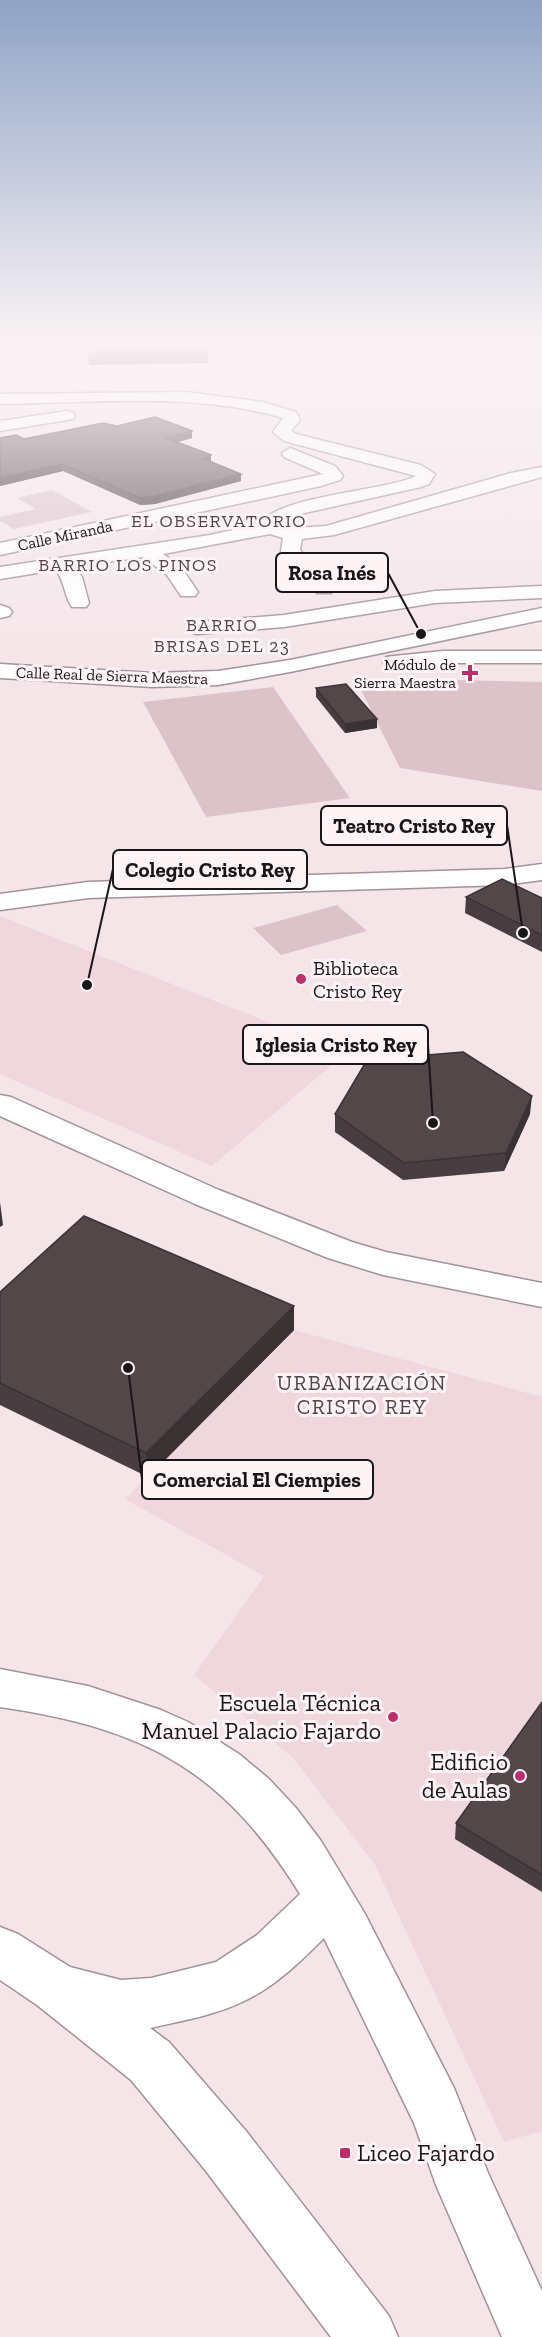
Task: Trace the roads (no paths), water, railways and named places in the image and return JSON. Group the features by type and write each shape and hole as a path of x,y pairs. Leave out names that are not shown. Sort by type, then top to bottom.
{"street":[{"name":"Calle Miranda","path":"0,549 321,481 334,476 328,470 297,453"},
{"path":"271,528 272,521 294,510 401,487 426,477 426,474 415,469 351,453"},
{"path":"0,573 227,538 271,528 281,533 293,534 327,531 542,472"},
{"path":"293,534 290,551 324,589"},
{"path":"147,551 174,571 188,591"},
{"path":"62,564 72,577 80,603"},
{"path":"197,628 284,621 435,597 542,592"},
{"name":"Calle Real de Sierra Maestra","path":"0,671 163,680 246,675 542,614"},
{"path":"246,675 443,657 542,657"},
{"path":"0,902 88,890 505,877 542,872"},
{"path":"0,1104 207,1197 340,1250 383,1263 542,1295"},
{"path":"0,1688 39,1693 121,1714 183,1741 225,1769 258,1801 289,1837 342,1921 436,2108 468,2195 532,2337"},
{"path":"56,1987 122,2005 151,2003 226,1984 252,1969 274,1952 329,1899"},
{"path":"0,1951 56,1987 150,2061 226,2151 368,2337"}],"place":[{"name":"Rosa Inés","path":"421,634"},
{"name":"Módulo de Sierra Maestra","path":"470,673"},
{"name":"Teatro Cristo Rey","path":"523,933"},
{"name":"Biblioteca Cristo Rey","path":"301,979"},
{"name":"Colegio Cristo Rey","path":"87,985"},
{"name":"Iglesia Cristo Rey","path":"433,1123"},
{"name":"Comercial El Ciempies","path":"128,1368"},
{"name":"Escuela Técnica Manuel Palacio Fajardo","path":"393,1717"},
{"name":"Edificio de Aulas","path":"520,1776"},
{"name":"Liceo Fajardo","path":"345,2153"}],"district":[{"name":"EL OBSERVATORIO","path":"219,521"},
{"name":"BARRIO LOS PINOS","path":"128,565"},
{"name":"BARRIO BRISAS DEL 23","path":"222,635"},
{"name":"URBANIZACIÓN CRISTO REY","path":"362,1395"}]}
